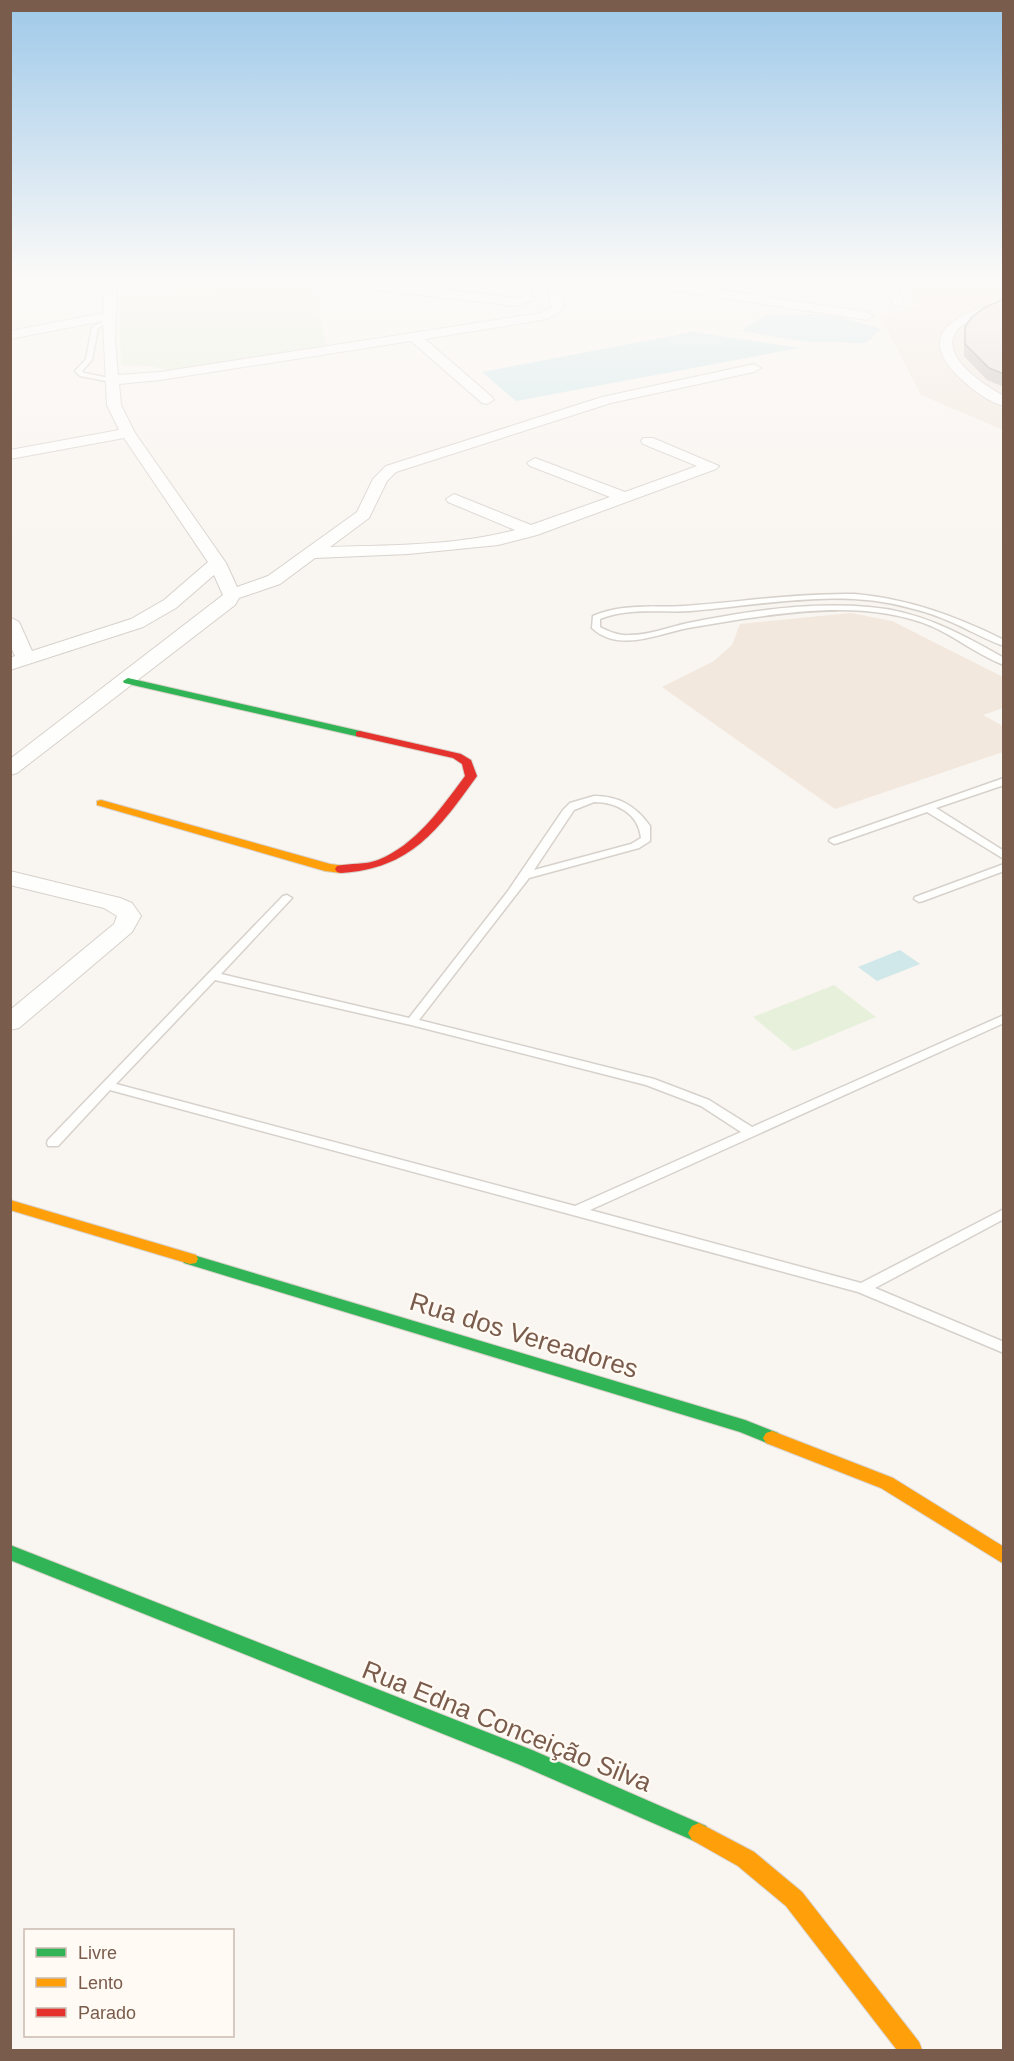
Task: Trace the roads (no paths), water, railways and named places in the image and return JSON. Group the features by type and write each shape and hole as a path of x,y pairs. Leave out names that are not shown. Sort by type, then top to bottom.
{"street":[{"path":"10,768 128,681 230,601 232,595 216,562 128,433 114,405 112,376"},
{"path":"112,380 158,376"},
{"path":"460,376 487,400"},
{"path":"232,595 268,583 363,515 370,507 377,481 392,469 607,400 716,376"},
{"path":"967,376 980,388 1004,402"},
{"path":"10,455 128,433"},
{"path":"311,553 447,546 498,540 531,531 711,466 648,441"},
{"path":"535,463 625,497"},
{"path":"454,499 531,531"},
{"path":"10,622 18,662 95,638 153,615 170,604 216,562"},
{"path":"101,803 329,868 362,871 384,866 402,855 430,827 471,776 467,762 457,756 128,681"},
{"path":"10,878 112,903 124,908 129,916 124,927 10,1023"},
{"name":"Rua dos Vereadores","path":"10,1205 745,1427 887,1483 1004,1557"},
{"name":"Rua Edna Conceição Silva","path":"10,1552 525,1757 696,1831 746,1859 794,1899 912,2050"}],"lane":[{"path":"89,376 112,380"},
{"path":"1004,644 952,619 919,607 878,598 807,598 681,609 625,609 608,611 596,618 596,628 609,636 628,638 697,624 824,609 894,612 925,621 957,635 1004,662"},
{"path":"834,841 1004,781"},
{"path":"412,1022 526,875 572,806 586,800 614,800 628,806 645,826 646,839 635,846 526,875"},
{"path":"928,808 1004,856"},
{"path":"919,899 1004,867"},
{"path":"53,1143 287,898"},
{"path":"213,976 412,1022 678,1091 705,1103 749,1131"},
{"path":"576,1211 749,1131 1004,1018"},
{"path":"109,1086 862,1288 1004,1348"},
{"path":"862,1288 1004,1214"}],"water":[{"path":"487,376 649,376 516,401"},
{"path":"900,950 920,964 877,981 858,967"}]}
